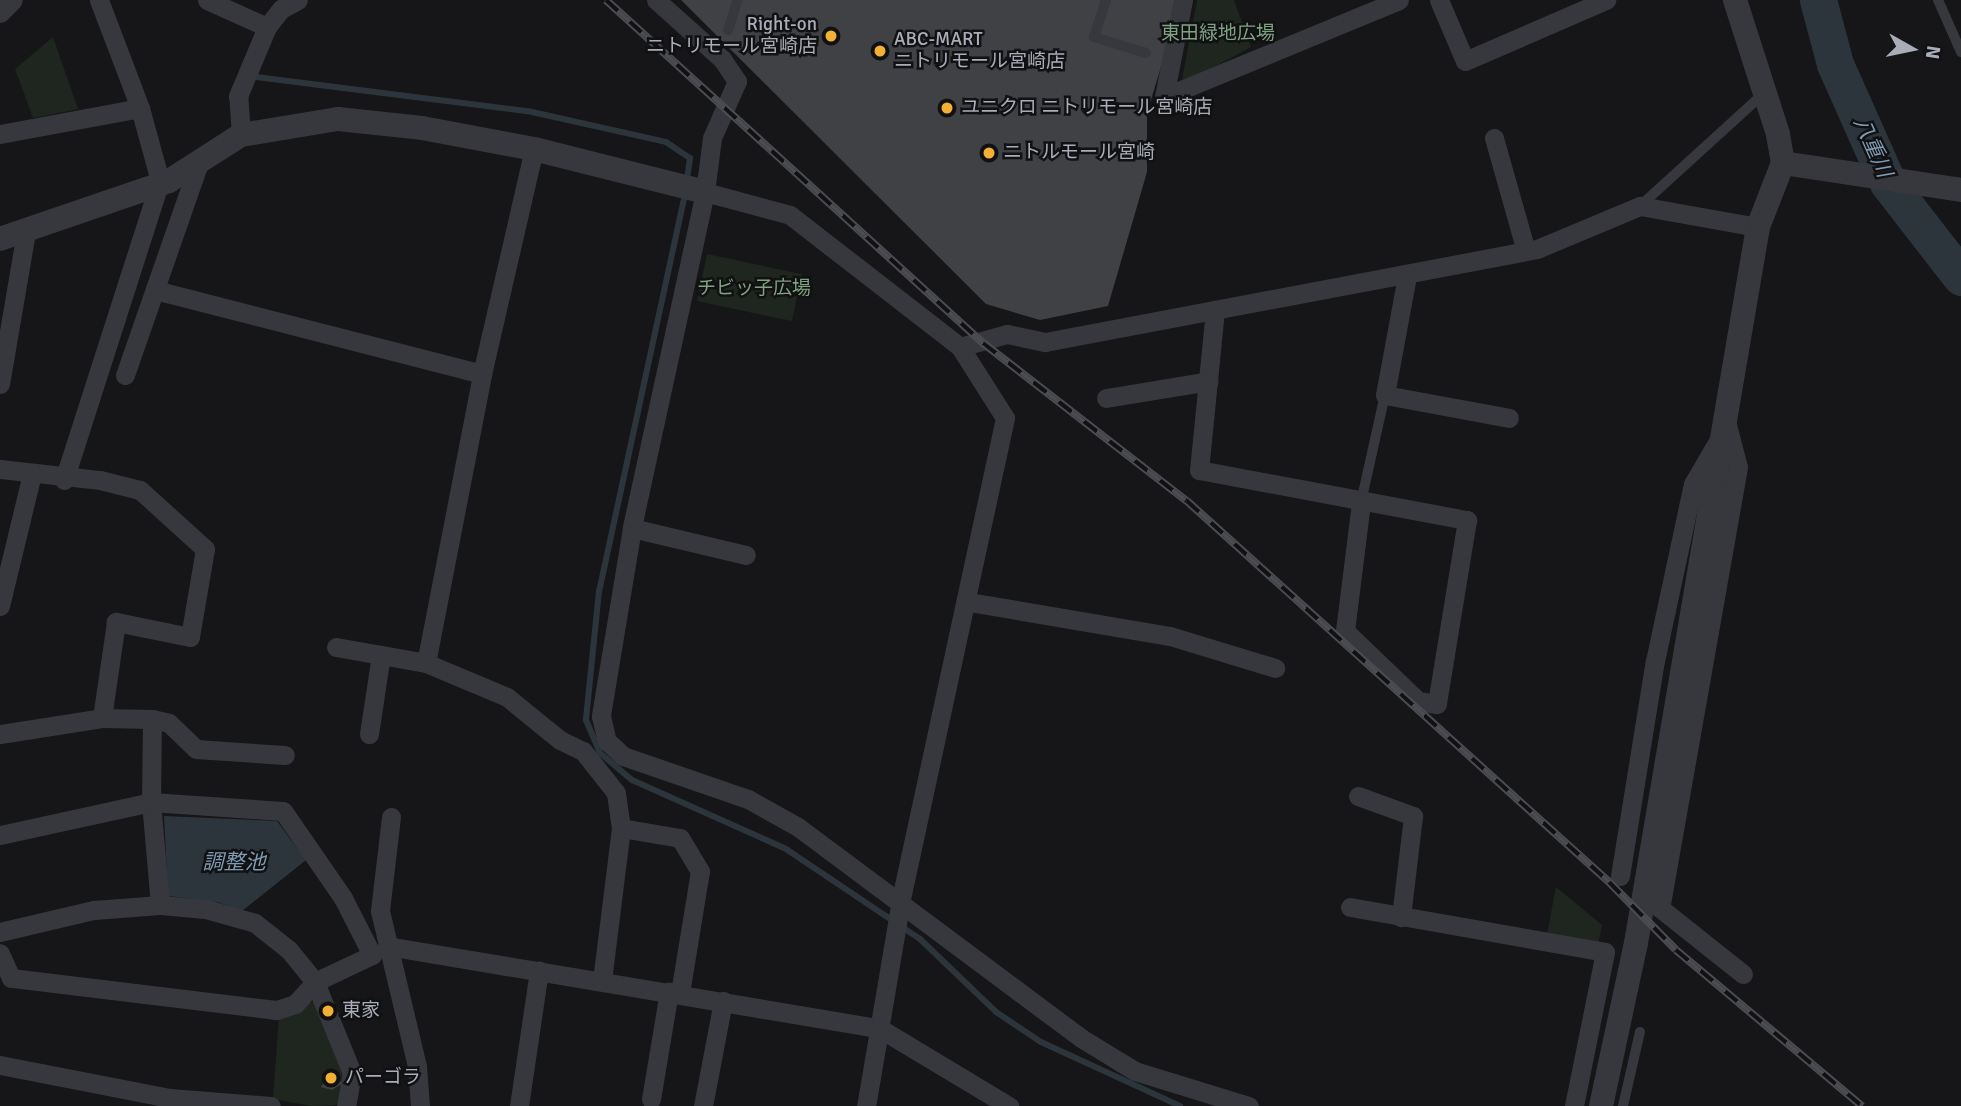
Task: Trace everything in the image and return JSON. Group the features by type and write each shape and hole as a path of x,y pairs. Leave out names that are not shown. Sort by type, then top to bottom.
{"street":[{"path":"0,13 13,0"},
{"path":"64,480 160,181 141,108 99,0"},
{"path":"207,0 267,27"},
{"path":"242,135 238,96 267,27 281,9 298,0"},
{"path":"656,0 722,59 737,81 712,138 705,191 632,528 601,716 607,741 623,756 748,799 798,827 901,900 1081,1038 1135,1071 1224,1103 1249,1106"},
{"path":"1183,0 1164,97 1399,0"},
{"path":"1438,0 1465,61 1606,0"},
{"path":"1601,1106 1636,943 1727,425 1758,227 1791,163 1735,0"},
{"path":"0,134 141,108"},
{"path":"0,239 26,232 160,181 169,181 242,135 338,119 422,128 534,149 790,215 960,347 1006,418 969,602 901,900 866,1106"},
{"path":"1494,138 1525,251"},
{"path":"426,663 482,374 534,149"},
{"path":"125,375 199,163"},
{"path":"1791,163 1961,190"},
{"path":"960,347 1007,334 1045,342 1407,276 1525,251 1640,206 1758,227"},
{"path":"0,384 26,232"},
{"path":"1407,276 1385,395 1509,418"},
{"path":"155,290 482,374"},
{"path":"1215,310 1199,470 1361,503 1468,520 1437,704 1418,701 1345,631 1361,503"},
{"path":"1106,398 1209,381"},
{"path":"1620,876 1655,661 1693,485 1727,425"},
{"path":"1727,425 1738,467 1660,908 1743,974"},
{"path":"0,469 64,480 100,480 140,490 205,549 190,636 116,622 102,718"},
{"path":"0,606 32,474"},
{"path":"632,528 746,555"},
{"path":"969,602 1170,636 1275,668"},
{"path":"336,647 426,663 508,697 560,740 583,751 616,793 621,828 602,980"},
{"path":"369,734 381,655"},
{"path":"0,734 102,718 152,719 169,723 195,749 285,755"},
{"path":"152,719 151,802 160,905"},
{"path":"1358,796 1413,816 1401,917"},
{"path":"0,835 151,802 283,811 343,898 372,955 315,982 295,1004 276,1010 11,978 0,953"},
{"path":"391,817 380,911 417,1066 420,1106"},
{"path":"621,828 680,838 700,871 651,1098"},
{"path":"0,932 94,910 160,905 206,909 255,923 289,950 315,982 352,1073 346,1106"},
{"path":"1350,907 1605,952 1574,1106"},
{"path":"387,946 878,1028 1009,1106"},
{"path":"519,1106 540,970"},
{"path":"704,1106 723,1001"},
{"path":"0,1065 170,1098 271,1106"}],"lane":[{"path":"728,30 738,0"},
{"path":"1106,0 1094,37 1146,53"},
{"path":"1938,0 1961,52"},
{"path":"1640,206 1765,92"},
{"path":"1361,503 1385,395"},
{"path":"583,751 607,741"},
{"path":"1623,1106 1640,1032"}],"green space":[{"name":"東田緑地広場","path":"1197,0 1234,0 1251,47 1181,85"},
{"path":"53,37 78,109 33,118 15,69"},
{"name":"チビッ子広場","path":"707,254 802,274 792,321 697,301"},
{"path":"1556,887 1602,925 1598,944 1547,934"},
{"path":"321,998 348,1079 344,1105 311,1106 273,1099 279,1016"}],"water":[{"name":"調整池","path":"164,816 277,821 306,860 242,911 217,902 168,896"}],"building":[{"name":"ニトルモール宮崎","path":"681,0 1175,0 1164,57 1147,113 1147,172 1108,306 1040,320 986,304"},
{"name":"パーゴラ","path":"329,1074 343,1083 332,1090 321,1087"}],"waterway":[{"name":"八重川","path":"1818,0 1835,64 1888,183 1961,277"},
{"path":"256,77 532,112 666,142 690,158 687,180"},
{"path":"685,194 599,591 586,720 600,753 632,780 786,849 920,939 996,1012 1041,1042 1180,1106"}],"railway":[{"path":"606,0 983,343 1187,501 1609,882 1676,950 1862,1106"}],"place":[{"name":"Right-on ニトリモール宮崎店","path":"831,36"},
{"name":"ABC-MART ニトリモール宮崎店","path":"880,51"},
{"name":"ユニクロ ニトリモール宮崎店","path":"947,108"},
{"name":"ニトルモール宮崎","path":"989,153"},
{"name":"東家","path":"328,1011"},
{"name":"パーゴラ","path":"331,1078"}]}
